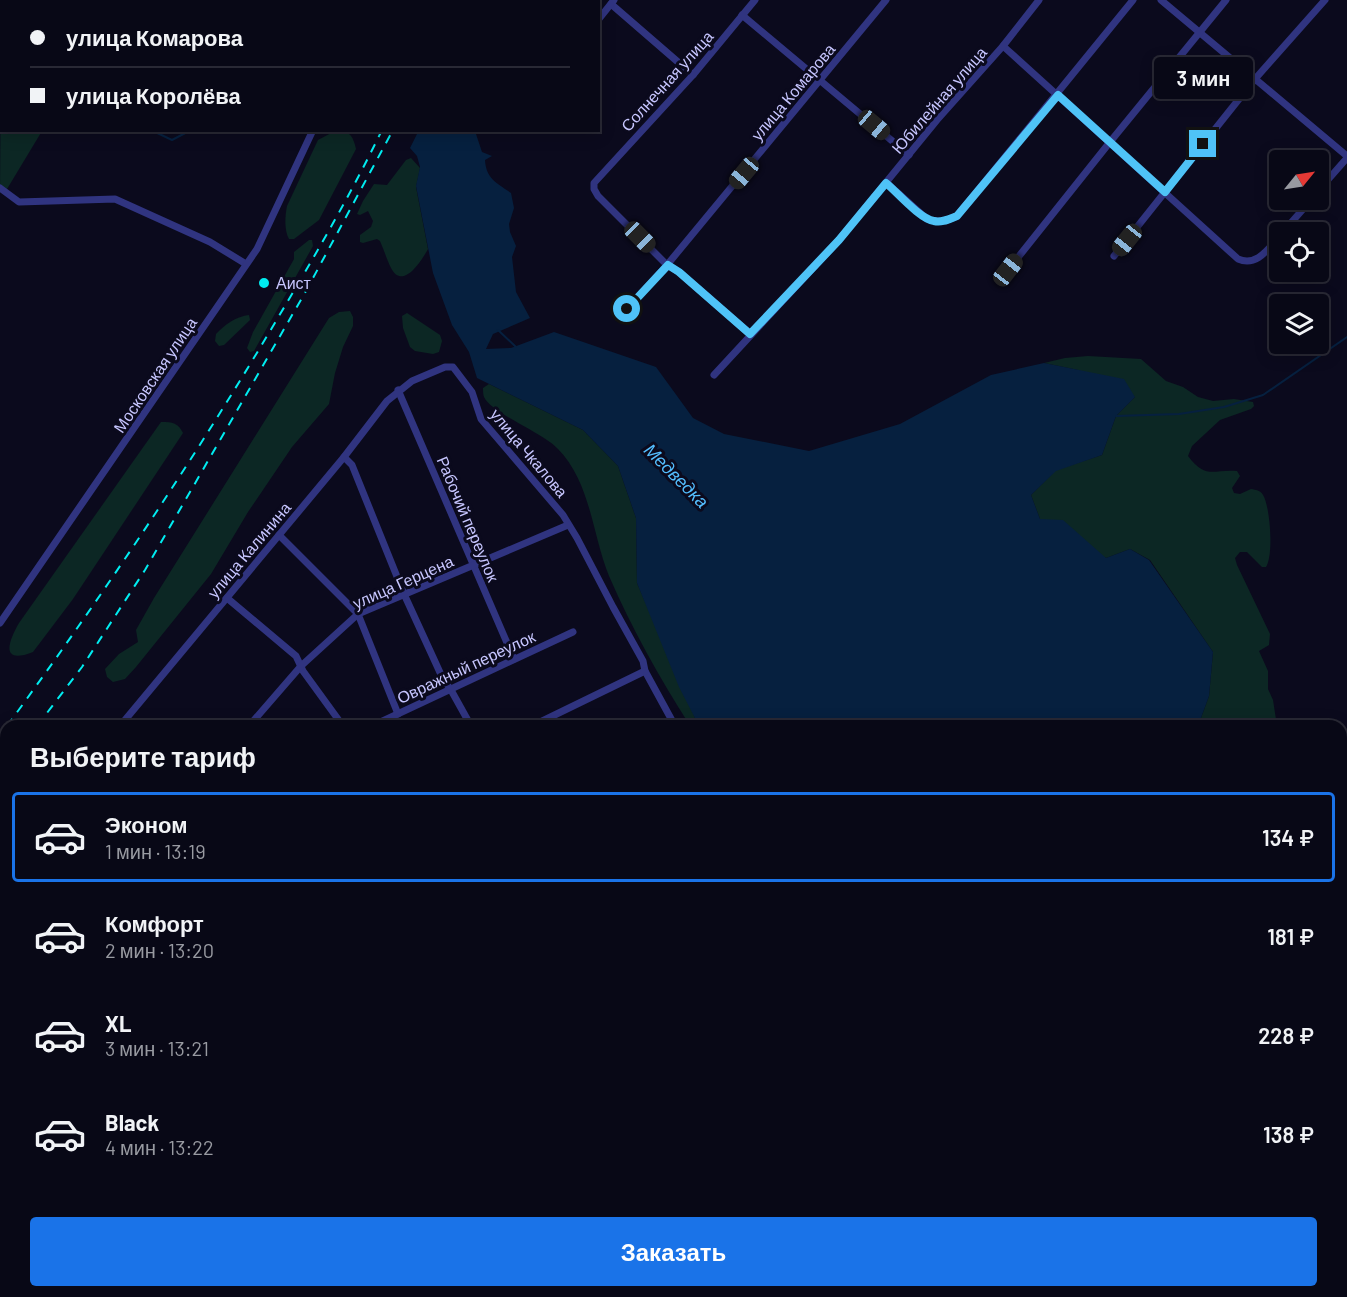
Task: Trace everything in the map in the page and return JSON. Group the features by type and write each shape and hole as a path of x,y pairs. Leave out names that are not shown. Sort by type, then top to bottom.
{"street":[{"name":"Солнечная улица","path":"668,265 598,196 594,183 596,177 693,75 754,0"},
{"name":"улица Комарова","path":"627,309 668,265 886,0"},
{"name":"Юбилейная улица","path":"714,375 839,240 1039,0"},
{"path":"886,183 927,219 936,222 957,216 1058,95 1133,0"},
{"path":"1161,0 1347,157 1329,178"},
{"path":"1008,270 1226,0"},
{"path":"1114,256 1255,79 1325,0"},
{"path":"600,18 613,2 693,75"},
{"path":"742,15 909,155"},
{"path":"1003,46 1238,259 1249,262 1257,260 1269,247"},
{"name":"Московская улица","path":"0,623 257,249 312,132"},
{"path":"0,188 19,202 115,199 210,242 246,264"},
{"path":"1292,222 1302,210"},
{"path":"668,265 750,334"},
{"name":"улица Калинина","path":"125,720 344,457 387,400 412,381 453,367"},
{"name":"улица Чкалова","path":"453,367 472,392 481,420 563,515 643,661 645,671 672,720"},
{"name":"Рабочий переулок","path":"398,390 514,659"},
{"path":"344,457 352,465 404,594 443,680 468,720"},
{"name":"улица Герцена","path":"254,720 301,666 358,614 568,525"},
{"path":"279,535 358,614 398,714"},
{"path":"227,598 296,656 339,720"},
{"name":"Овражный переулок","path":"385,720 573,632"},
{"path":"544,720 645,671"}],"green space":[{"path":"0,132 41,132 4,194 0,192"},
{"path":"333,132 344,132 350,135 356,149 319,220 294,239 289,239 285,223 287,206 318,140"},
{"path":"411,158 420,168 416,187 428,249 412,271 401,276 391,268 380,241 377,239 360,242 360,235 371,227 373,221 368,211 357,214 374,184 387,185 406,160"},
{"path":"312,240 313,246 254,351 250,352 247,348 253,332 294,259 294,252"},
{"path":"350,311 353,326 343,347 335,373 329,404 292,447 248,512 211,574 136,667 125,679 113,682 107,677 105,669 119,654 138,642 136,630 154,598 329,318 339,312"},
{"path":"407,313 440,335 442,341 439,352 433,354 415,351 410,347 403,328 402,316"},
{"path":"249,315 250,320 224,345 219,346 215,341 216,334 235,319"},
{"path":"1088,356 1141,359 1166,381 1183,387 1198,397 1213,401 1234,399 1253,402 1254,406 1251,409 1220,420 1192,446 1188,456 1205,471 1237,471 1240,476 1232,488 1234,493 1240,494 1251,489 1256,490 1262,493 1265,501 1270,542 1266,567 1262,567 1247,552 1240,552 1235,558 1270,634 1269,645 1259,651 1268,671 1268,689 1273,700 1276,720 1200,720 1209,696 1213,652 1150,560 1130,549 1106,558 1040,519 1031,495 1056,470 1102,455 1116,416 1135,397 1078,370 1044,363"},
{"path":"489,384 583,430 618,466 636,518 637,583 696,720 687,720 636,633 609,576 590,510 578,477 569,462 542,436 497,410 484,396 483,388"},
{"path":"161,422 175,424 183,433 73,599 33,652 15,656 11,654 10,644 19,623"}],"water":[{"path":"416,132 477,132 482,152 492,156 485,160 490,176 511,193 514,208 509,224 516,246 512,257 516,292 530,318 493,334 486,349 511,348 554,332 656,367 693,418 724,434 809,451 900,424 991,375 1044,363 1124,379 1135,397 1116,416 1102,455 1056,471 1031,495 1040,519 1063,520 1106,558 1130,549 1149,560 1213,652 1209,696 1200,720 696,720 679,687 637,583 636,518 618,466 583,430 477,378 469,352 452,325 433,273 416,186 420,167 417,156 410,148"}],"waterway":[{"name":"Медведка","path":"155,132 172,140 187,132"},
{"name":"Медведка","path":"498,330 516,347"},
{"path":"1116,416 1179,414 1224,407 1263,395 1347,337"}],"railway":[{"path":"11,720 112,577 180,476 245,373 317,251 381,132"},
{"path":"42,720 82,667 145,570 306,291 392,132"}],"place":[{"name":"Аист","path":"264,283"}],"route":[{"path":"627,309 668,265 750,334 839,240 886,183 927,219 936,222 957,216 1058,95 1165,192 1203,144"}]}
